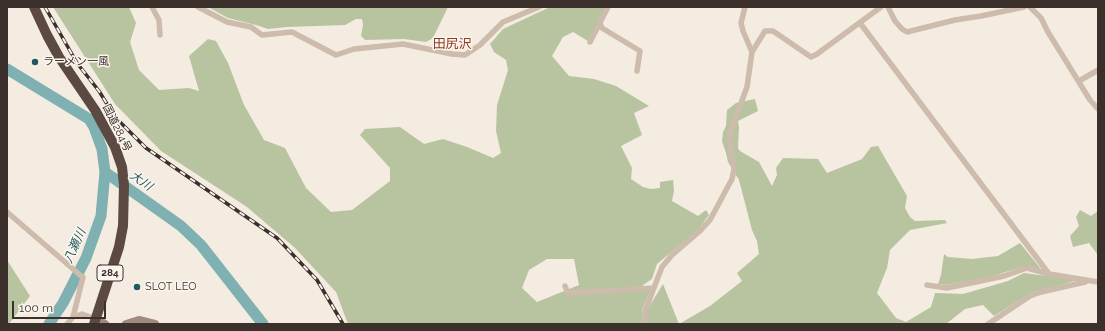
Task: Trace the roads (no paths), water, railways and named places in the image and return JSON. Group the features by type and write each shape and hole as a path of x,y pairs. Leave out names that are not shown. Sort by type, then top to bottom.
{"highway":[{"name":"国道284号","path":"34,7 46,35 95,110 115,148 122,167 124,185 123,226 119,247 98,322"}],"street":[{"path":"152,7 159,20 160,35"},
{"path":"198,7 227,22 251,27 262,35 292,32 336,55 354,49 403,44 452,54 466,55 480,45 503,22 539,7"},
{"path":"590,42 608,7"},
{"path":"745,7 741,23 752,52"},
{"path":"645,324 645,311 662,267 672,255 700,231 710,220 732,178 734,169 730,144 730,133 747,87 752,52 765,31 773,31 811,57 860,23 880,7"},
{"path":"888,7 895,21 907,32 955,20 1024,7"},
{"path":"1030,7 1041,18 1090,100 1098,110"},
{"path":"600,23 602,28 640,51 637,71"},
{"path":"860,23 1049,274"},
{"path":"1079,81 1098,70"},
{"path":"7,212 83,276 73,317 67,324"},
{"path":"927,285 947,288 1004,276 1027,268 1049,274 1098,282"},
{"path":"988,324 1030,296 1041,292 1090,281"},
{"path":"565,286 568,293 654,288"},
{"path":"73,317 82,314 98,322"},
{"path":"126,324 139,320 155,324"}],"waterway":[{"name":"八瀬川","path":"7,69 89,119 94,127 102,149 105,172 101,216 86,258 63,303 49,324"},
{"name":"大川","path":"105,172 181,226 201,245 263,324"}],"railway":[{"path":"45,7 77,63 99,91 115,117 146,148 277,238 317,280 343,324"}],"place":[{"name":"ラーメン一風","path":"35,62"},
{"name":"SLOT LEO","path":"137,287"}],"district":[{"name":"田尻沢","path":"452,44"}]}
